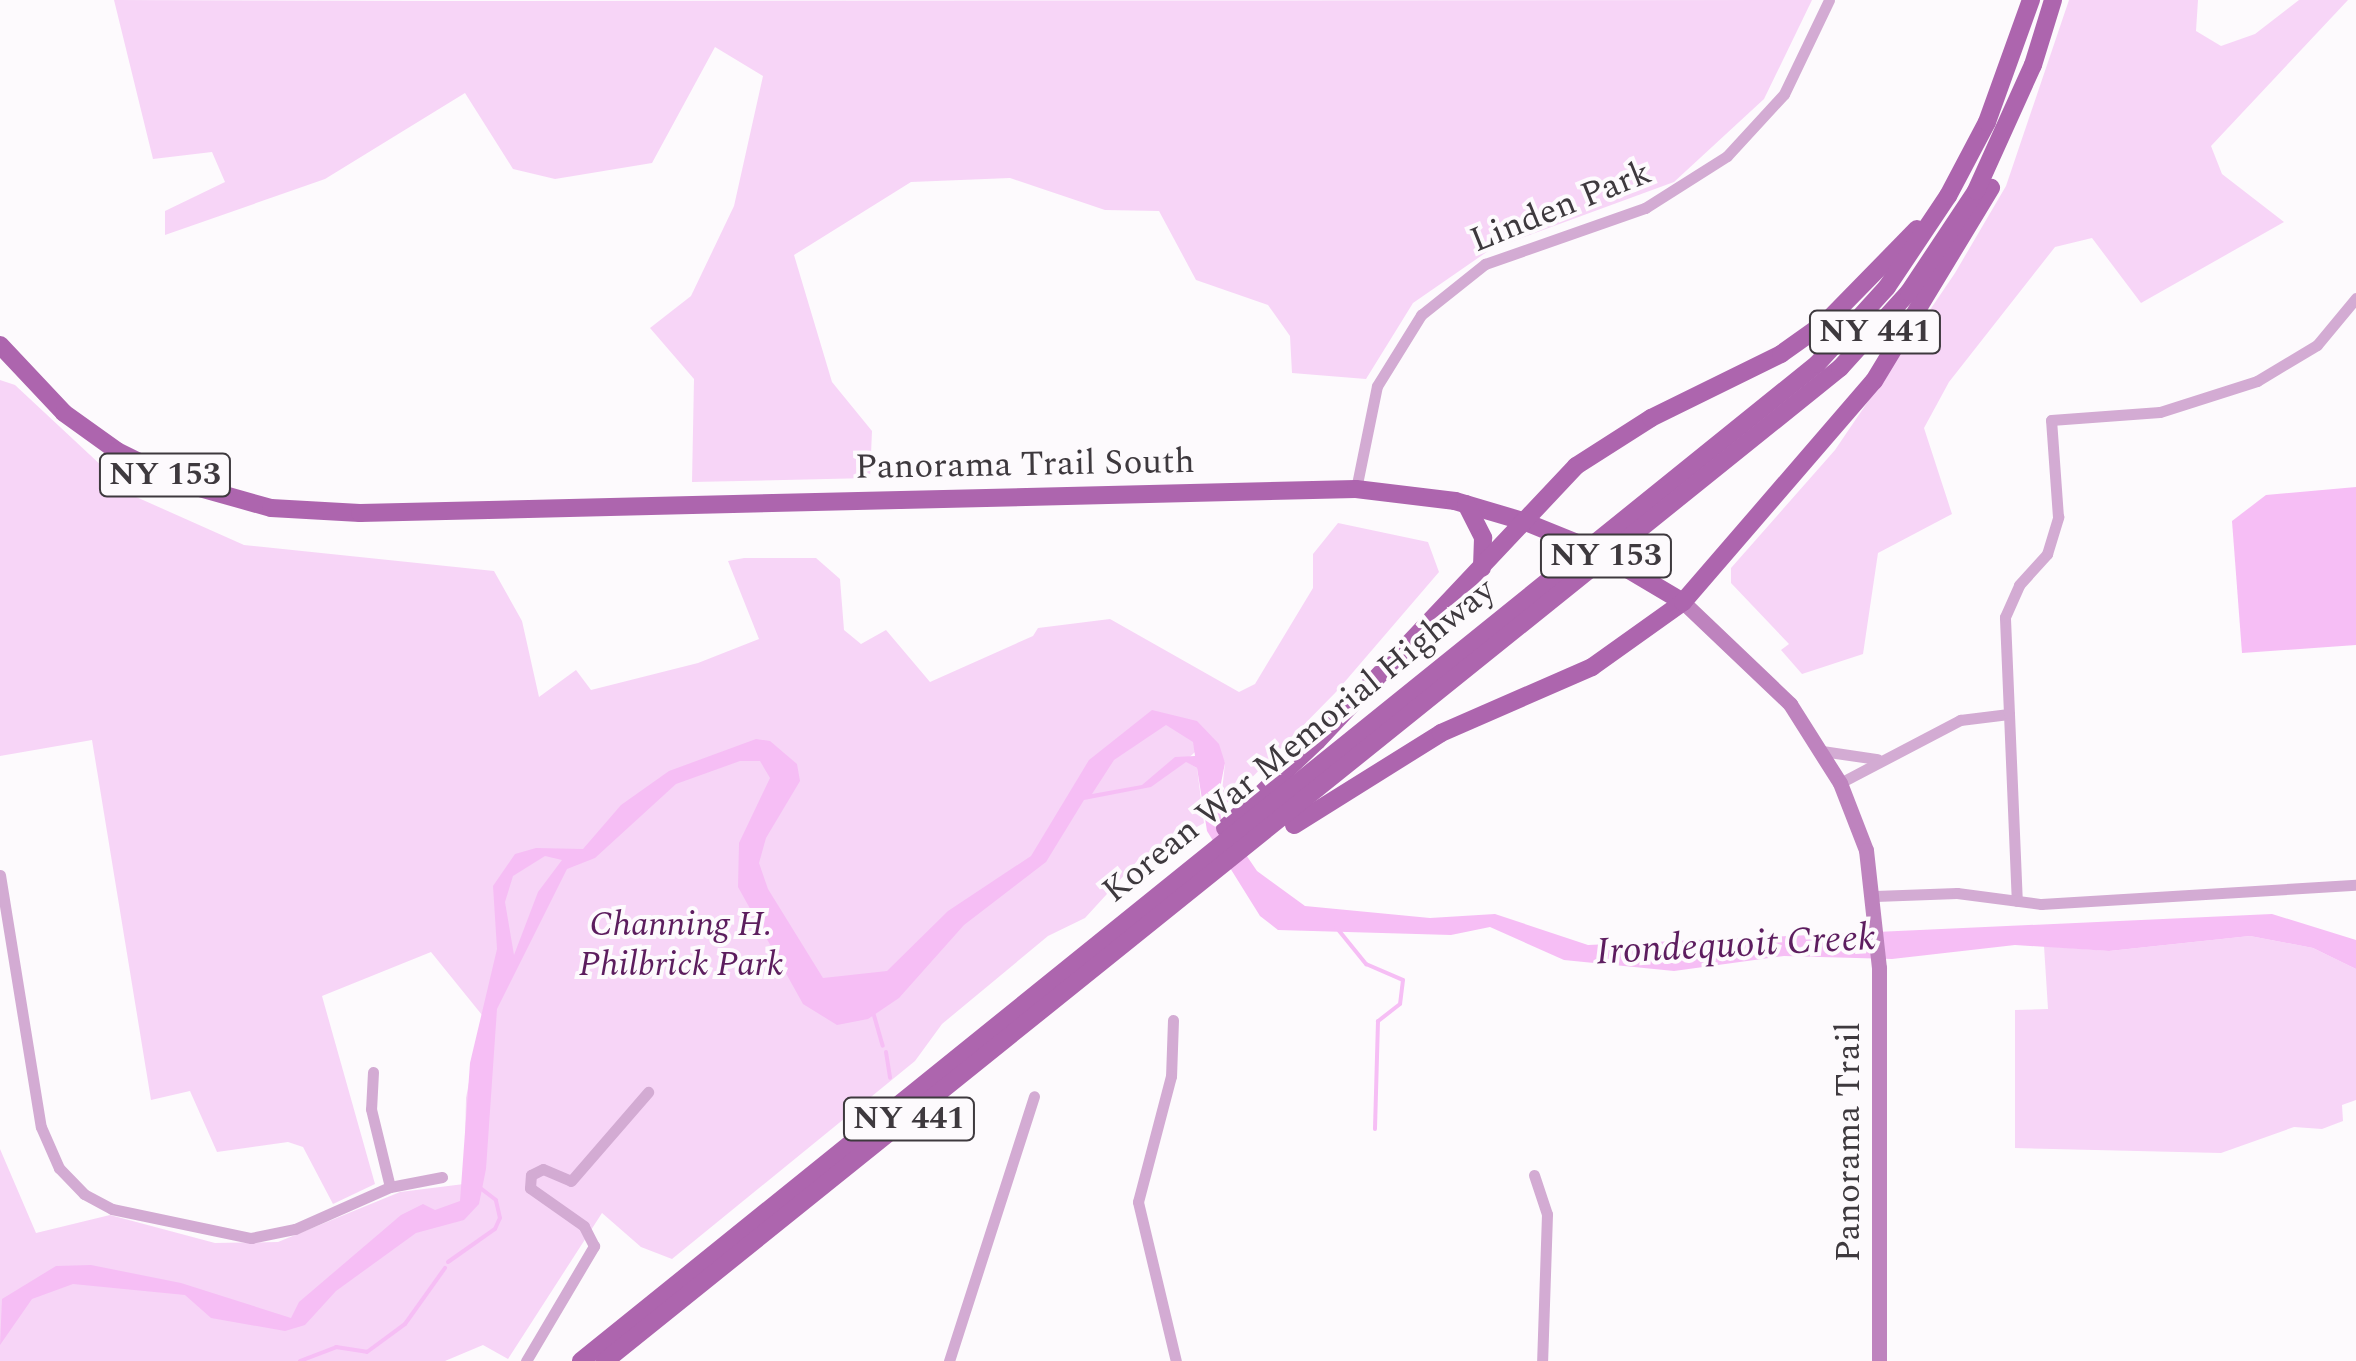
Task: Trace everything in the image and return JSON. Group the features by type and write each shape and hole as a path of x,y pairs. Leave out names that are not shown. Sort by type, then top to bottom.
{"main road":[{"name":"Korean War Memorial Highway","path":"580,1361 1122,923 1202,865 1229,864 1260,825 1817,364 1887,286 1948,196 1995,104 2031,0"},
{"name":"Korean War Memorial Highway","path":"1260,825 1583,581 1799,406 1878,329 1976,192 2034,65 2053,0"},
{"path":"1202,865 1260,825 1441,733 1592,666 1683,602 1816,455 1918,315 2000,169 2023,115 2034,65"},
{"path":"1260,825 1523,521 1602,446 1781,354 1826,322 1948,196"},
{"name":"Panorama Trail South","path":"2,353 64,412 117,451 182,483 284,510 1356,489 1466,504 1523,521 1597,551 1683,602 1775,686 1840,782 1875,896 1878,923"},
{"path":"1466,504 1483,538 1482,568"},
{"name":"Korean War Memorial Highway","path":"605,1361 1202,865"},
{"name":"Panorama Trail","path":"1878,923 1879,1361"}],"street":[{"name":"Linden Park","path":"1356,489 1377,386 1421,315 1484,264 1645,208 1727,156 1784,94 1828,0"},
{"path":"2017,901 2005,617 2019,586 2047,554 2058,517 2051,420 2160,412 2257,381 2317,345 2356,298"},
{"path":"1840,782 1960,720 2008,714"},
{"path":"1822,751 1859,760 1886,758"},
{"path":"0,874 41,1127 59,1168 84,1194 112,1209 252,1238 295,1229 390,1186 442,1177"},
{"path":"1875,896 1940,892 2017,901 2356,886"},
{"path":"1173,1020 1172,1076 1138,1202 1176,1361"},
{"path":"373,1072 370,1108 390,1186"},
{"path":"526,1361 594,1246 584,1226 530,1188 531,1175 543,1169 571,1181 648,1092"},
{"path":"949,1361 1034,1096"},
{"path":"1534,1175 1547,1214 1542,1361"}],"green space":[{"path":"114,0 1812,0 1764,99 1674,182 1491,249 1413,303 1366,379 1292,373 1290,336 1268,305 1196,280 1159,211 1105,210 1010,178 911,182 794,255 832,382 872,431 870,478 692,482 694,379 650,328 691,296 734,206 763,76 715,47 652,163 555,179 513,169 465,93 325,179 165,235 165,211 225,182 212,152 153,159"},
{"path":"2069,0 2198,0 2196,31 2221,46 2255,34 2299,0 2348,0 2211,146 2222,174 2284,222 2141,303 2092,238 2055,247 1949,382 1924,428 1952,514 1878,553 1863,654 1802,674 1781,650 1789,644 1731,583 1731,568 1835,450 1955,273 2006,186"},
{"name":"Channing H. Philbrick Park","path":"0,380 15,385 134,496 244,545 494,571 522,621 539,697 576,670 591,690 698,663 759,639 728,561 744,558 816,558 840,579 844,630 861,644 886,630 930,682 1033,636 1038,628 1110,619 1239,692 1255,684 1313,588 1313,554 1338,523 1428,542 1439,572 1336,692 1220,810 1225,763 1212,737 1185,761 1197,768 1204,823 1139,859 1085,918 1048,936 942,1024 915,1061 672,1259 641,1247 602,1213 508,1359 483,1345 445,1361 0,1361 0,1149 36,1233 110,1215 215,1243 278,1242 400,1192 464,1184 466,1098 482,1015 431,952 322,996 375,1184 333,1204 303,1147 288,1142 217,1152 190,1091 151,1100 92,740 0,756"},
{"path":"2250,936 2313,948 2356,969 2356,1100 2342,1105 2343,1121 2322,1129 2294,1127 2221,1153 2015,1148 2015,1010 2048,1009 2044,946 2109,951"}],"water":[{"path":"2356,487 2356,645 2242,653 2232,521 2266,495"},
{"name":"Irondequoit Creek","path":"1152,710 1197,721 1219,744 1225,763 1218,798 1221,818 1257,871 1305,906 1430,918 1495,914 1588,945 2272,914 2356,940 2356,969 2313,948 2250,936 2109,951 2015,945 1892,959 1784,956 1674,971 1564,960 1490,927 1451,935 1278,930 1260,916 1207,831 1197,768 1186,762 1151,787 1084,800 1046,862 964,925 899,998 868,1019 837,1025 803,1004 738,887 739,843 770,778 760,761 740,761 676,784 595,858 567,869 497,1009 486,1169 479,1204 464,1220 416,1233 336,1291 305,1325 285,1331 211,1318 185,1295 73,1284 32,1299 0,1345 2,1299 56,1266 91,1265 181,1283 291,1318 299,1302 401,1215 423,1204 435,1210 460,1201 470,1063 497,949 493,886 515,854 536,848 583,849 621,805 669,771 756,739 770,741 797,764 800,781 766,838 759,863 768,889 823,978 887,971 948,911 1031,856 1089,760","holes":["1166,725 1193,742 1195,756 1175,757 1142,785 1092,794 1114,760","545,856 562,860 538,892 514,955 505,902 513,876"]}],"waterway":[{"path":"1336,927 1366,964 1403,980 1400,1004 1378,1021 1375,1129"},
{"path":"873,1012 883,1046"},
{"path":"886,1052 890,1078"},
{"path":"448,1262 495,1229 500,1218 496,1200 480,1188"},
{"path":"300,1361 336,1347 367,1352 405,1324 445,1268"}]}
